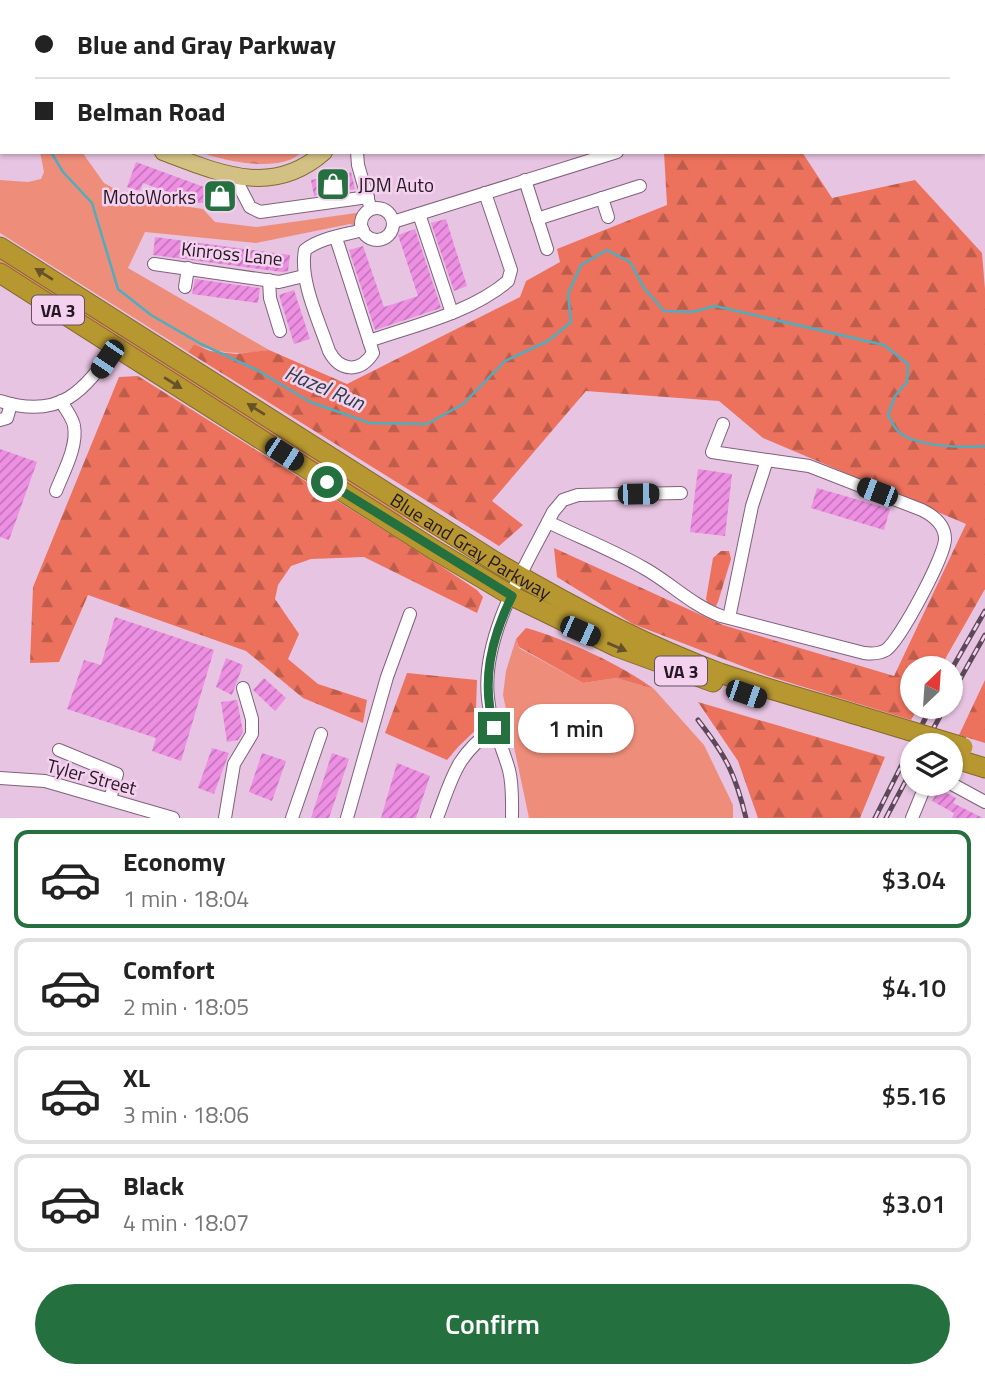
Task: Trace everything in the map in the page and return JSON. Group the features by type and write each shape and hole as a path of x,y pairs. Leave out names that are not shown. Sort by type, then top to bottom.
{"highway":[{"name":"Blue and Gray Parkway","path":"0,247 521,577 598,619 720,673 900,736"},
{"name":"Blue and Gray Parkway","path":"0,273 433,549 512,596 580,631 654,662 769,702 861,723 900,740"},
{"name":"Blue and Gray Parkway","path":"963,755 985,754"},
{"path":"963,758 985,769"}],"main road":[{"path":"169,154 233,176 259,179 290,174 321,154"}],"street":[{"path":"233,176 250,207 260,212 369,203 382,208 393,222 391,233 382,239 371,239 363,230 362,218 369,203 357,154"},
{"path":"393,222 610,154"},
{"path":"525,180 547,249"},
{"path":"537,219 640,186"},
{"path":"369,341 452,313 508,281 511,270 485,193"},
{"path":"602,198 608,217"},
{"path":"419,214 452,313"},
{"path":"336,238 373,353 367,361 349,367 340,366 334,361 304,276 305,250 311,245 363,230"},
{"name":"Kinross Lane","path":"154,264 279,282 304,276"},
{"path":"186,286 188,268"},
{"path":"269,280 270,298 280,331"},
{"path":"0,420 7,418 6,402 32,407 61,401 89,383 115,346"},
{"path":"56,491 70,453 75,429 61,401"},
{"path":"548,522 643,567 701,607 729,618 864,653 880,653 887,649 898,637 944,548 945,538 939,523 922,510 809,466 712,452 723,424"},
{"path":"729,618 752,506 767,460"},
{"path":"512,818 511,781 494,728 488,696 488,666 492,646 512,596 548,522 558,504 578,495 681,493"},
{"path":"347,818 377,710 410,614"},
{"path":"225,818 234,764 252,734 252,719 243,688"},
{"path":"437,818 463,755 494,728"},
{"path":"292,818 321,734"},
{"path":"60,750 114,771 117,777 110,799"},
{"name":"Tyler Street","path":"0,778 45,781 173,818"},
{"path":"963,790 985,802"},
{"path":"912,818 921,796"}],"green space":[{"path":"40,154 83,154 104,183 131,198 203,209 215,222 257,227 363,212 356,226 350,224 256,243 145,232 128,268 269,350 231,353 194,344 188,352 0,233 0,180 28,182 41,179 44,172"},
{"path":"208,154 299,154 268,164 224,159"},
{"path":"664,154 803,154 832,198 915,180 982,253 985,289 985,589 947,656 903,656 966,524 763,438 719,401 586,391 492,501 523,525 499,546 188,352 194,344 210,351 236,354 269,350 347,384 520,297 526,281 560,262 557,249 667,205"},
{"path":"0,252 497,574 405,518 386,510 0,266"},
{"path":"138,376 477,590 483,597 477,613 364,557 311,559 291,566 278,585 275,599 299,634 288,659 318,684 367,700 363,723 303,698 246,651 88,595 59,662 30,663 33,587 119,377"},
{"path":"554,548 723,625 894,676 900,663 900,717 768,676 633,624 557,577"},
{"path":"721,551 729,551 731,559 716,606 708,604 706,599 713,558"},
{"path":"526,628 593,654 627,671 654,689 616,678 583,683 519,647 516,639"},
{"path":"516,639 519,648 583,683 616,678 654,689 704,745 733,805 733,818 529,818 503,695 506,671"},
{"path":"407,673 477,680 476,709 481,725 447,760 385,733"},
{"path":"985,680 985,743 960,733"},
{"path":"698,702 885,757 860,818 758,818 738,761"}],"building":[{"path":"136,162 204,187 203,189 232,191 232,203 198,203 143,183 140,191 127,187"},
{"name":"JDM Auto","path":"351,172 355,189 314,196 311,180"},
{"path":"446,219 467,286 454,291 431,223"},
{"path":"415,229 441,308 375,330 349,250 363,246 384,307 418,296 398,235"},
{"path":"155,237 290,255 288,271 153,255"},
{"path":"195,279 260,288 258,303 192,294"},
{"path":"294,290 310,339 294,344 279,295"},
{"path":"0,449 37,462 9,540 0,537"},
{"path":"698,469 732,474 725,536 690,532"},
{"path":"817,488 890,509 884,530 811,508"},
{"path":"115,617 214,650 181,761 152,751 156,738 67,709 84,660 101,665"},
{"path":"226,658 243,665 232,695 216,687"},
{"path":"264,678 286,698 275,711 253,690"},
{"path":"237,700 243,732 238,740 227,742 221,702"},
{"path":"212,748 229,753 214,794 198,788"},
{"path":"262,753 286,761 272,801 249,792"},
{"path":"332,753 349,759 329,818 311,818"},
{"path":"397,763 430,776 416,818 381,818"},
{"path":"935,796 952,796 956,798 953,803 983,818 952,818 954,813 932,801"}],"waterway":[{"name":"Hazel Run","path":"52,154 63,172 92,203 118,289 151,315 201,344 257,370 310,402 370,423 427,424 463,404 505,361 548,341 571,322 568,294 581,265 607,250 630,262 644,288 664,311 692,312 715,306 884,345 908,364 907,382 895,396 888,415 897,430 904,436 926,443 985,446"}],"railway":[{"path":"959,656 985,611"},
{"path":"963,674 985,635"},
{"path":"875,818 925,719"},
{"path":"931,733 939,719"},
{"path":"698,720 728,766 746,818"},
{"path":"886,818 900,792"}],"place":[{"name":"JDM Auto","path":"333,184"},
{"name":"MotoWorks","path":"220,196"}],"route":[{"path":"327,482 512,596 489,658 488,696 494,728"}]}
